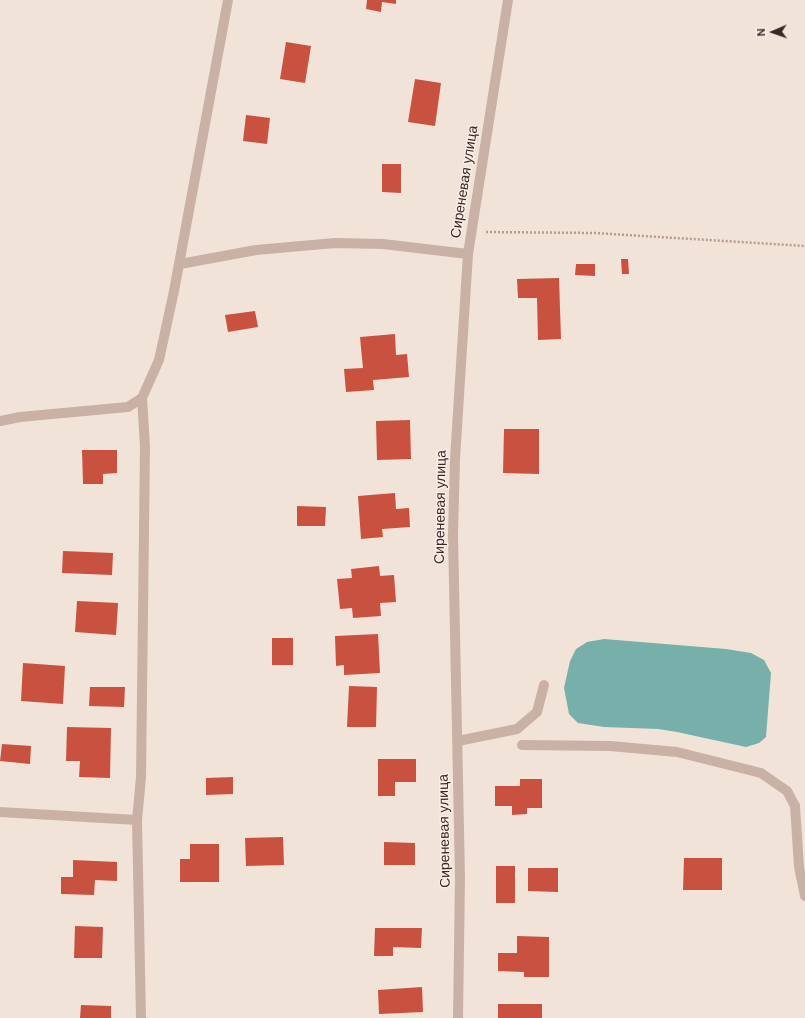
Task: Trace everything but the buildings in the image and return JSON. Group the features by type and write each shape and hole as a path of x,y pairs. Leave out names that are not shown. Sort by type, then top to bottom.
{"street":[{"path":"141,1018 138,820 141,776 145,447 142,398 159,360 180,264 228,0"},
{"name":"Сиреневая улица","path":"458,1018 460,878 453,535 455,459 468,254 508,0"},
{"path":"180,264 256,250 335,243 383,244 468,254"},
{"path":"0,421 20,417 128,407 142,398"},
{"path":"458,741 518,729 537,712 544,685"},
{"path":"522,745 610,746 677,752 761,773 787,791 795,806 799,867 805,896"},
{"path":"0,812 138,820"}],"path":[{"path":"471,232 595,233 805,246"}],"water":[{"path":"604,639 726,649 751,653 764,660 771,673 766,737 759,743 746,747 658,729 604,727 578,723 569,714 564,688 570,661 576,649 587,642"}]}
